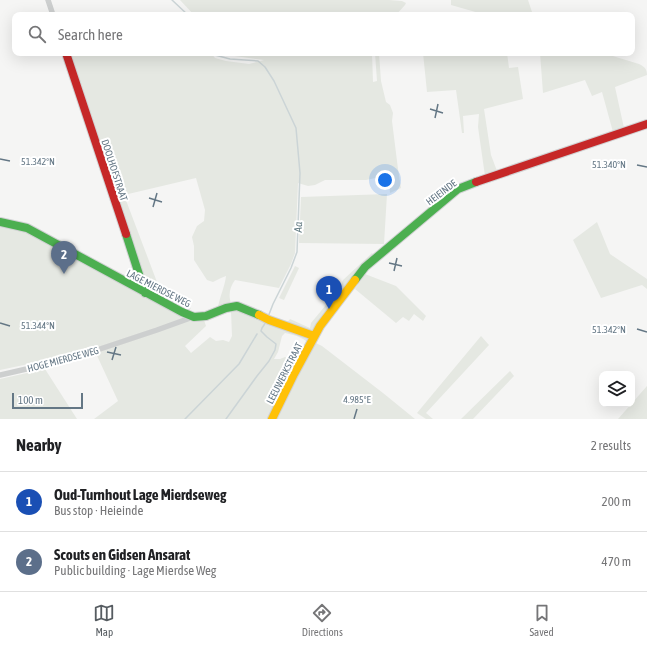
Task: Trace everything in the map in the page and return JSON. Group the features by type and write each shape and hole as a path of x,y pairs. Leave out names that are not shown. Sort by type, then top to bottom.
{"street":[{"path":"48,0 52,12"},
{"name":"DOOLHOFSTRAAT","path":"67,56 145,293"},
{"name":"HEIEINDE","path":"314,336 365,267 458,190 647,124"},
{"name":"LAGE MIERDSE WEG","path":"0,222 27,228 182,312 194,316 206,316 226,308 237,306 269,320 314,336"},
{"name":"HOGE MIERDSE WEG","path":"0,375 70,359 194,316"},
{"name":"LEEUWERKSTRAAT","path":"272,419 314,336"}],"shaded area":[{"path":"180,0 389,0 402,1 406,3 399,12 191,12"},
{"path":"451,0 528,0 532,12 476,12 451,5"},
{"path":"69,56 213,56 215,58 226,61 249,64 264,60 234,56 372,56 373,82 377,81 375,56 379,56 381,81 386,102 390,105 393,113 392,121 401,188 390,193 389,175 366,180 325,180 315,185 308,186 298,183 295,253 279,288 235,280 230,291 231,303 218,307 226,276 213,282 207,280 194,260 194,246 192,237 197,226 204,221 205,210 196,178 124,195 160,290 191,308 188,312 148,291"},
{"path":"423,56 507,56 509,68 518,67 523,99 484,109 491,155 497,171 485,176 478,127 479,114 463,116 464,133 462,133 456,90 427,92"},
{"path":"540,56 613,56 639,64 644,67 647,75 615,87 624,128 613,132 602,92 592,96 585,80 543,93"},
{"path":"387,194 384,244 299,243 301,197"},
{"path":"597,222 610,254 647,279 647,289 642,285 601,298 573,240"},
{"path":"0,225 18,228 204,320 206,326 185,346 191,353 210,337 216,341 223,340 229,342 232,336 231,311 240,311 322,346 415,419 94,419 118,401 93,347 38,362 0,370","holes":["285,333 303,339 312,347 303,365 285,357 274,359 278,352 282,336"]},
{"path":"372,253 374,256 314,334 287,323 290,319 310,328 311,323 340,288 343,280"},
{"path":"295,266 299,268 284,300 279,298"},
{"path":"365,274 396,286 426,316 423,321 414,314 409,321 403,317 396,323 355,289"},
{"path":"481,336 489,345 426,413 433,419 426,419 417,413"},
{"path":"45,369 77,419 0,419 0,379"},
{"path":"510,371 514,376 473,419 461,419"},
{"path":"647,386 647,419 618,419 629,407 635,407 635,400"}],"waterway":[{"name":"Aa","path":"172,0 185,12"},
{"name":"Aa","path":"219,56 230,59 258,61 265,67 274,81 296,128 300,173 297,252 268,317"},
{"name":"Aa","path":"226,419 269,361 275,350 276,344 261,331 266,322"},
{"path":"185,419 239,364 257,334"}],"traffic: fast":[{"path":"355,280 365,267 458,189 476,182"},
{"path":"0,222 27,228 182,312 194,317 206,316 226,308 237,306 259,315"},
{"path":"126,234 145,293"}],"traffic: slow":[{"path":"272,419 320,326 355,280"},
{"path":"259,315 314,336"}],"traffic: jam":[{"path":"67,56 126,234"},
{"path":"476,182 647,124"}],"place":[{"name":"Scouts en Gidsen Ansarat","path":"64,274"},
{"name":"Oud-Turnhout Lage Mierdseweg","path":"329,309"}]}
